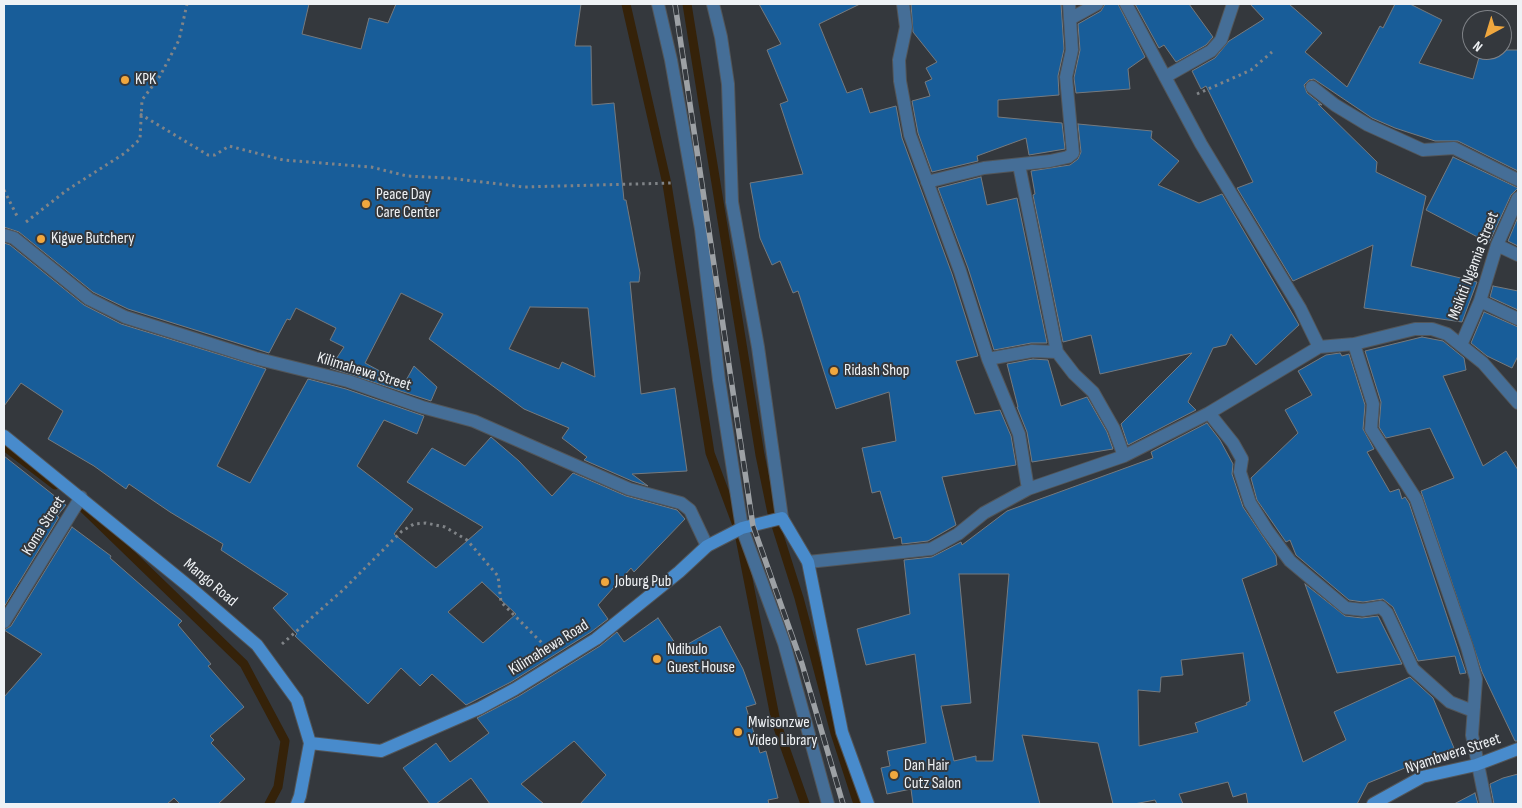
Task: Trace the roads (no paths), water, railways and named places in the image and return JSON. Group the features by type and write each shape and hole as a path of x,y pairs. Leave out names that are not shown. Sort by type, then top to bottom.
{"street":[{"path":"658,4 671,60 693,181 742,528 784,643 828,804"},
{"path":"713,4 721,37 728,84 732,202 758,348 782,518 808,562 842,732 868,804"},
{"path":"903,4 906,28 899,60 900,81 910,135 960,270 988,359 1019,434 1028,489"},
{"path":"927,182 966,172 1068,157 1073,153 1066,77 1072,50 1069,4"},
{"path":"1070,18 1097,4"},
{"path":"1126,4 1222,180 1300,308 1319,347"},
{"path":"1165,77 1211,51 1216,46 1221,40 1233,4"},
{"path":"1312,87 1335,106 1368,126 1423,150 1454,148 1518,180"},
{"path":"1020,165 1057,352 1074,374 1093,392 1114,429 1124,456"},
{"name":"Msikiti Ngamia Street","path":"1461,345 1480,301 1497,245 1518,198"},
{"name":"Kilimahewa Street","path":"5,235 14,238 76,289 125,317 246,356 348,381 422,407 474,421 629,489 681,503 690,510 699,524 707,546"},
{"path":"1497,245 1518,255"},
{"path":"1480,301 1518,318"},
{"path":"808,562 931,548 958,534 984,513 1028,489 1124,456 1209,413 1319,347 1354,344 1416,329 1432,329 1447,334 1483,363 1518,403"},
{"path":"1354,344 1372,404 1371,429 1416,499 1448,586 1476,679 1472,735 1476,765 1486,804"},
{"path":"988,359 1032,351 1057,352"},
{"path":"1209,413 1233,443 1242,459 1240,472 1250,503 1290,561 1346,608 1363,610 1381,607 1388,613 1413,669 1450,702 1473,711"},
{"name":"Mango Road","path":"4,436 81,497 257,645 273,670 297,700 310,743 300,796 296,804"},
{"name":"Koma Street","path":"4,622 81,497"},
{"name":"Kilimahewa Road","path":"310,743 381,751 480,708 596,638 679,572 707,546 742,528 782,518"},
{"name":"Nyambwera Street","path":"1373,804 1422,777 1476,765 1518,750"}],"waterway":[{"path":"626,4 667,184 710,453 738,528 776,722 805,804"},
{"path":"687,4 760,455 772,513 799,598 835,733 858,804"},
{"path":"4,446 55,485"},
{"path":"77,502 244,664 285,741 278,787 269,804"},
{"path":"4,609 19,587"}],"railway":[{"path":"675,4 753,526 802,664 843,804"}],"place":[{"name":"KPK","path":"125,80"},
{"name":"Peace Day Care Center","path":"366,204"},
{"name":"Kigwe Butchery","path":"41,239"},
{"name":"Ridash Shop","path":"834,371"},
{"name":"Joburg Pub","path":"605,582"},
{"name":"Ndibulo Guest House","path":"657,659"},
{"name":"Mwisonzwe Video Library","path":"738,732"},
{"name":"Dan Hair Cutz Salon","path":"894,775"}]}
